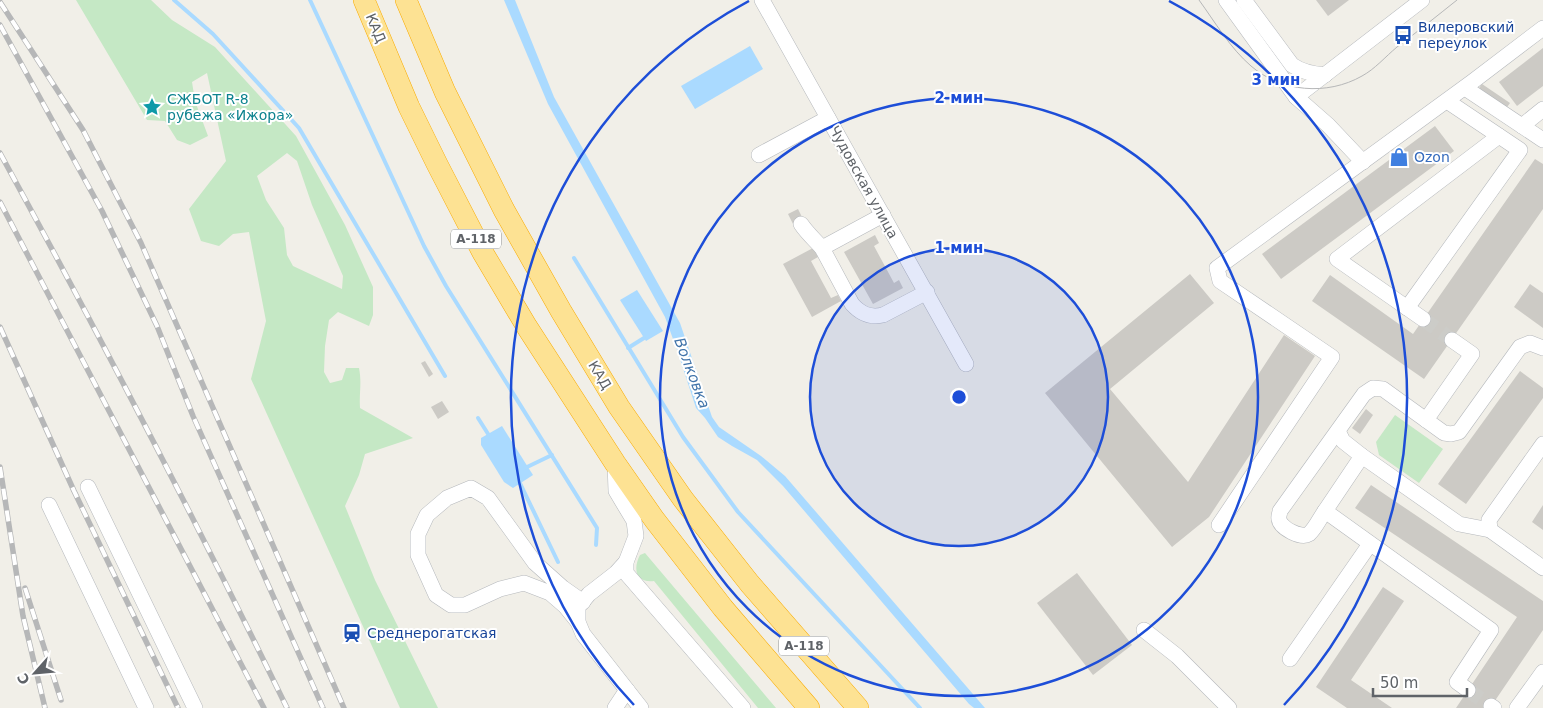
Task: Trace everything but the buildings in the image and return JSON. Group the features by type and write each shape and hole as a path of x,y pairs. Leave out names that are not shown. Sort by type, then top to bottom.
{"highway":[{"name":"КАД","path":"364,0 413,115 484,253 527,327 654,519 723,608 808,708"},
{"name":"КАД","path":"406,0 445,92 504,210 561,311 619,406 683,499 750,584 858,708"},
{"path":"422,0 424,6 424,43"}],"street":[{"name":"Чудовская улица","path":"762,0 966,364"},
{"path":"1226,0 1296,97 1328,125 1363,162"},
{"path":"1244,0 1292,65 1310,74 1325,76"},
{"path":"1296,97 1422,0"},
{"path":"1219,525 1332,357 1220,281 1217,268 1447,101 1472,86 1543,28"},
{"path":"1472,86 1522,126 1543,140"},
{"path":"1407,308 1520,150 1447,101"},
{"path":"1522,126 1543,109"},
{"path":"759,155 828,118"},
{"path":"1423,319 1337,259 1499,136"},
{"path":"822,248 883,215"},
{"path":"801,224 822,248 852,304 867,316 876,317 883,315 927,292"},
{"path":"1426,420 1472,354 1452,340"},
{"path":"1362,456 1310,533 1305,535 1296,534 1281,524 1279,519 1280,511 1364,394 1373,388 1383,389 1444,432 1451,434 1459,432 1520,347 1530,343 1543,348"},
{"path":"1338,431 1343,441 1362,456 1459,524 1490,530 1543,568"},
{"path":"1490,530 1490,520 1543,444"},
{"path":"578,622 578,608 589,594 616,574 626,562 636,536 634,521 616,491 616,463"},
{"path":"88,486 195,708"},
{"path":"583,602 535,564 488,498 471,488 447,498 427,515 418,534 418,555 436,595 451,605 465,604 500,589 524,583 550,593 565,606 578,622 583,634 642,708"},
{"path":"49,505 146,708"},
{"path":"1325,511 1491,630 1457,682 1468,690"},
{"path":"1290,659 1370,544"},
{"path":"626,562 626,573 743,708"},
{"path":"1144,630 1177,656 1229,708"},
{"path":"1517,708 1543,672"},
{"path":"615,708 627,690"}],"green space":[{"path":"76,0 151,0 172,20 215,47 296,136 345,225 373,287 373,315 369,326 338,312 329,320 324,372 330,383 342,380 346,368 359,368 360,408 413,438 365,454 359,475 345,506 375,580 438,708 400,708 251,379 266,321 249,232 233,234 219,246 201,241 189,209 226,161 207,73 192,82 195,101 208,136 190,145 177,140 165,121 147,120","holes":["287,153 297,161 312,205 343,276 342,289 293,266 287,255 284,228 266,200 257,176"]},
{"path":"1395,415 1443,449 1419,483 1379,455 1376,442"},
{"path":"645,553 776,708 758,708 654,581 643,580 639,577 636,569 638,560 640,555"}],"water":[{"name":"Волковка","path":"504,0 515,0 554,97 680,323 712,417 719,427 761,456 785,476 985,708 974,708 969,704 783,486 757,460 718,437 696,408 665,317 548,104"},
{"path":"750,46 763,69 695,109 681,86"},
{"path":"637,290 663,331 646,341 620,300"},
{"path":"502,426 533,475 513,488 504,482 481,445 481,438"}],"waterway":[{"path":"174,0 213,34 299,128 445,376"},
{"path":"310,0 424,246 446,286 597,528 596,545"},
{"path":"574,258 683,437 738,512 920,708"},
{"path":"628,348 644,338"},
{"path":"478,418 490,437"},
{"path":"525,468 552,455"},
{"path":"518,479 558,562"}],"tunnel":[{"path":"1423,319 1452,340"},
{"path":"1468,690 1491,706"}],"tram line":[{"path":"1199,0 1230,43 1251,66 1263,75 1276,81 1290,86 1305,88 1334,87 1362,76 1457,0"}],"railway":[{"path":"0,2 83,130 141,243 344,708"},
{"path":"0,25 102,211 157,326 193,416 323,708"},
{"path":"0,153 147,429 287,708"},
{"path":"0,202 264,708"},
{"path":"0,327 74,491 178,708"},
{"path":"0,467 23,616 45,708"},
{"path":"25,588 61,700"}],"place":[{"name":"Вилеровский переулок","path":"1403,35"},
{"name":"СЖБОТ R-8 рубежа «Ижора»","path":"152,107"},
{"name":"Ozon","path":"1399,157"},
{"name":"Среднерогатская","path":"352,633"}]}
